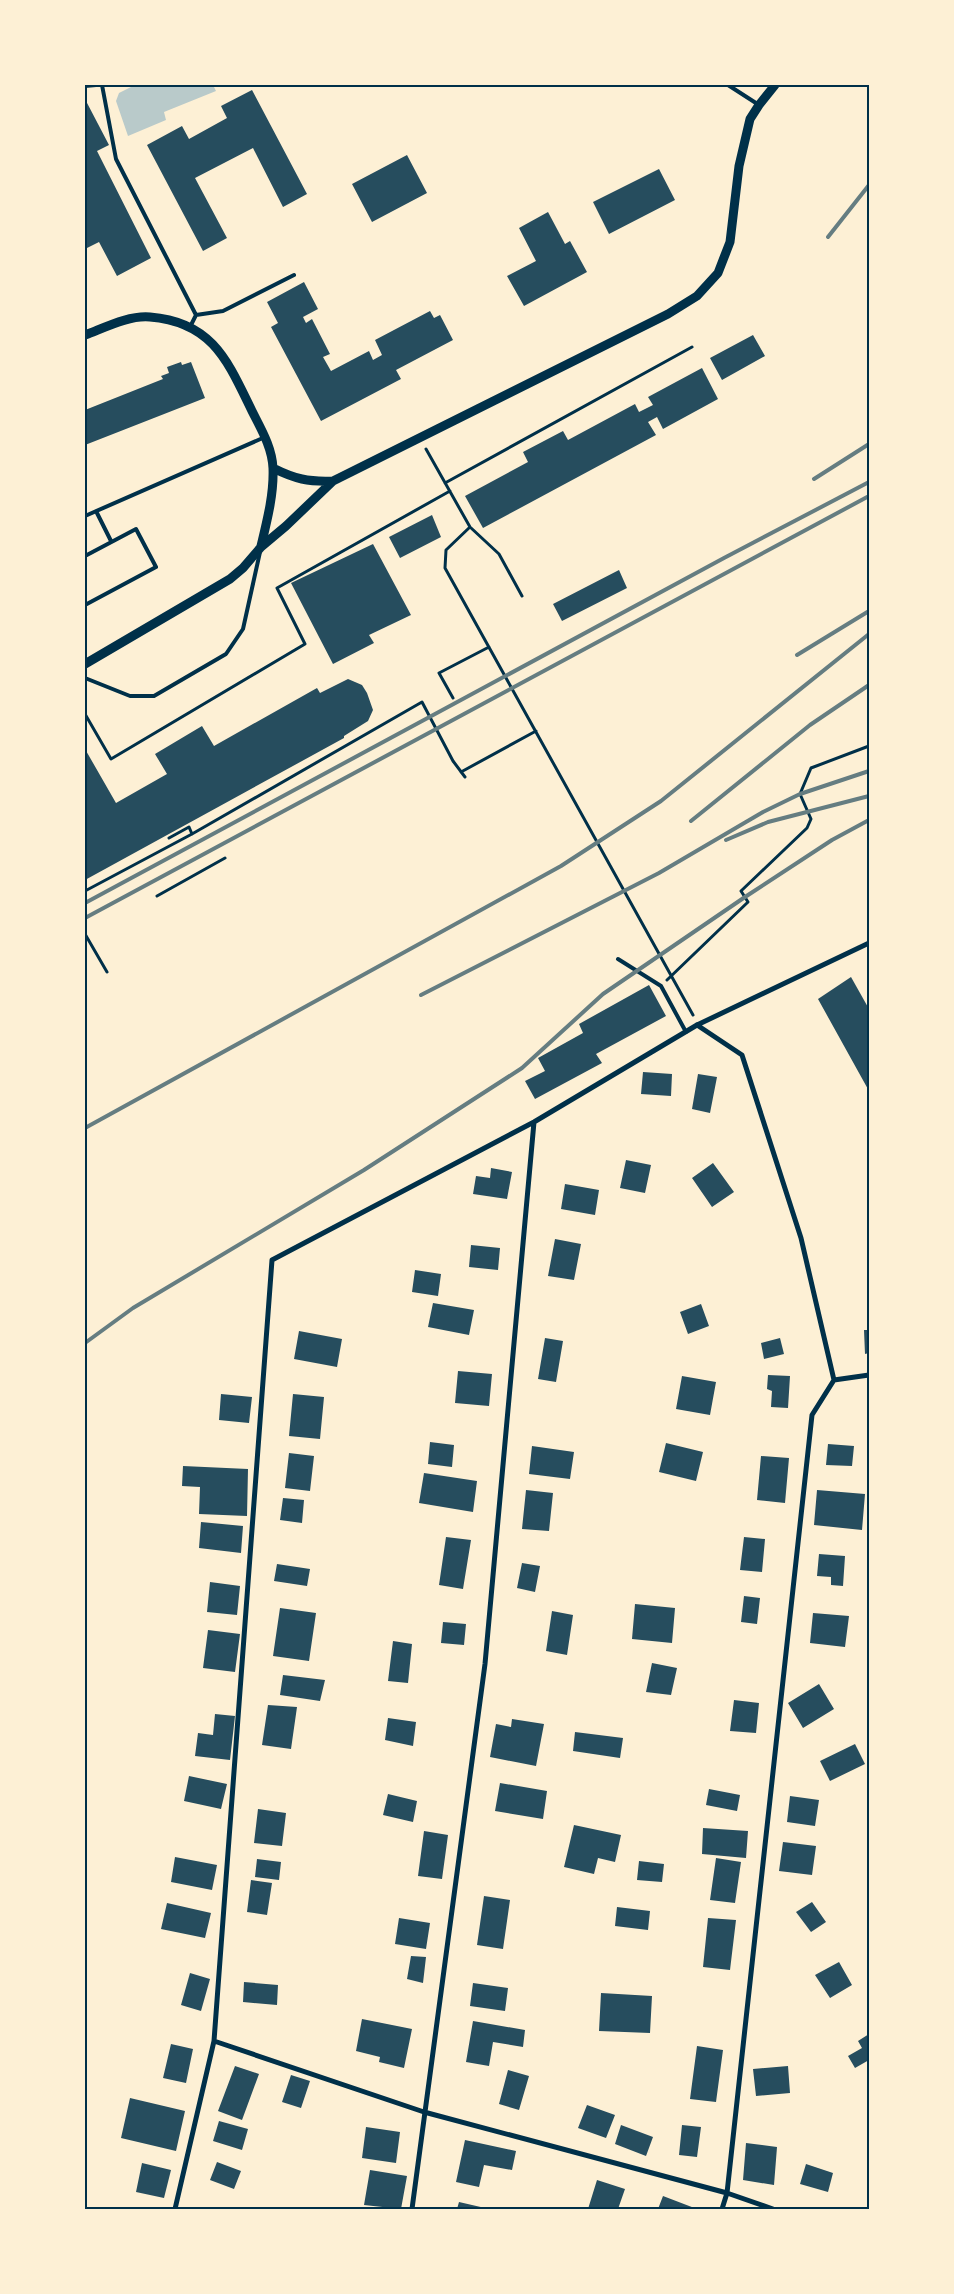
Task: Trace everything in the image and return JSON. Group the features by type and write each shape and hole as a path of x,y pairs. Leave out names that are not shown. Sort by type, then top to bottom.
{"street":[{"path":"85,664 230,579 243,568 261,547 333,482 419,437 668,314 697,296 718,273 730,242 739,166 750,119 775,85"},
{"path":"85,335 128,320 148,316 172,320 190,327 210,340 227,360 265,437 273,468 269,513 261,547"},
{"path":"273,468 291,477 309,482 333,482"},
{"path":"174,2209 214,2041 272,1260 534,1122 698,1025 869,943"},
{"path":"698,1025 742,1055 801,1238 834,1380 812,1415 727,2193 722,2209"},
{"path":"412,2209 485,1664 534,1122"},
{"path":"834,1380 869,1375"},
{"path":"214,2041 424,2112 727,2193 772,2209"}],"lane":[{"path":"85,86 96,85"},
{"path":"102,85 116,159 196,315"},
{"path":"728,85 759,105"},
{"path":"196,315 223,311 294,275"},
{"path":"190,327 196,315"},
{"path":"85,516 265,437"},
{"path":"96,511 112,541"},
{"path":"85,556 136,529 156,567 85,605"},
{"path":"85,678 130,696 154,696 226,654 243,629 261,547"},
{"path":"618,959 661,986 686,1032"}],"path":[{"path":"445,483 692,347"},
{"path":"419,437 470,527 499,554 522,596"},
{"path":"85,714 111,759 305,644 277,588 450,491"},
{"path":"470,527 446,550 445,568 691,1010"},
{"path":"453,698 439,674 489,647"},
{"path":"85,892 192,834 422,702 453,761 465,778"},
{"path":"461,772 536,732"},
{"path":"661,986 748,902 741,891 807,828 811,819 800,794 811,768 869,746"},
{"path":"169,838 189,828 192,834"},
{"path":"157,896 225,858"},
{"path":"85,934 107,972"}],"shaded area":[{"path":"135,85 213,85 216,91 164,112 166,120 128,136 116,101 119,93"}],"building":[{"path":"252,90 307,194 283,207 253,148 195,178 227,238 203,251 147,145 182,126 189,139 227,118 221,106"},
{"path":"86,101 109,145 97,151 151,258 117,276 99,242 85,249"},
{"path":"407,155 427,193 372,222 352,184"},
{"path":"659,169 675,200 609,234 593,202"},
{"path":"548,212 565,244 570,241 587,272 524,306 507,276 536,261 519,228"},
{"path":"304,282 318,309 303,317 306,323 312,319 330,354 323,357 331,371 369,351 373,360 382,355 375,340 430,311 434,318 440,315 453,340 396,370 401,379 321,421 271,327 278,323 267,302"},
{"path":"753,335 765,356 722,380 710,358"},
{"path":"181,362 182,365 191,362 205,398 85,445 85,410 163,379 161,376 169,373 167,367"},
{"path":"702,368 718,399 663,429 657,417 648,422 656,435 483,528 465,496 528,462 523,452 563,431 568,440 635,404 639,412 653,405 648,397"},
{"path":"432,515 441,537 400,558 389,537"},
{"path":"373,544 411,615 369,635 374,643 333,664 291,583"},
{"path":"619,570 627,588 562,621 553,604"},
{"path":"348,679 362,685 367,693 373,710 368,721 344,736 344,738 85,880 85,749 116,803 167,774 155,754 202,726 214,746 317,688 320,693"},
{"path":"851,977 869,1009 869,1091 818,999"},
{"path":"649,985 666,1016 596,1054 602,1063 535,1099 525,1081 545,1071 538,1058 583,1033 579,1024"},
{"path":"643,1072 672,1074 671,1096 641,1094"},
{"path":"698,1074 717,1077 710,1113 692,1109"},
{"path":"626,1160 651,1165 645,1193 620,1188"},
{"path":"713,1163 734,1192 712,1207 692,1178"},
{"path":"491,1168 512,1172 507,1199 473,1194 476,1176 490,1178"},
{"path":"565,1184 599,1190 595,1215 561,1209"},
{"path":"555,1239 581,1244 574,1280 548,1276"},
{"path":"471,1245 500,1248 498,1270 469,1267"},
{"path":"415,1270 441,1274 438,1296 412,1292"},
{"path":"433,1303 474,1310 469,1335 428,1327"},
{"path":"701,1304 709,1326 688,1334 680,1312"},
{"path":"864,1330 869,1330 869,1353 865,1354"},
{"path":"299,1331 342,1339 337,1367 294,1359"},
{"path":"545,1338 563,1341 556,1382 538,1379"},
{"path":"780,1338 784,1354 764,1359 761,1343"},
{"path":"458,1371 492,1374 489,1406 455,1403"},
{"path":"768,1375 790,1376 788,1408 771,1407 772,1391 767,1389"},
{"path":"682,1376 716,1382 710,1415 676,1409"},
{"path":"221,1394 252,1397 249,1423 219,1420"},
{"path":"293,1394 324,1397 320,1439 289,1436"},
{"path":"430,1442 454,1445 452,1467 428,1464"},
{"path":"666,1443 703,1452 696,1481 659,1472"},
{"path":"828,1444 854,1446 852,1466 826,1465"},
{"path":"532,1446 574,1452 570,1479 529,1474"},
{"path":"289,1453 314,1456 310,1491 285,1488"},
{"path":"761,1456 789,1458 785,1503 757,1500"},
{"path":"183,1466 248,1469 247,1516 199,1514 200,1487 182,1486"},
{"path":"424,1473 477,1481 473,1512 419,1503"},
{"path":"526,1490 553,1493 549,1531 522,1529"},
{"path":"817,1490 865,1494 862,1530 814,1525"},
{"path":"283,1498 304,1500 302,1523 280,1520"},
{"path":"201,1522 243,1526 241,1553 199,1548"},
{"path":"446,1537 471,1540 463,1589 439,1585"},
{"path":"744,1537 765,1539 762,1572 740,1570"},
{"path":"819,1554 845,1556 843,1586 831,1585 831,1577 817,1576"},
{"path":"522,1563 540,1566 535,1592 517,1588"},
{"path":"277,1564 310,1569 307,1586 274,1581"},
{"path":"210,1582 240,1586 237,1615 207,1612"},
{"path":"744,1596 760,1598 757,1624 741,1622"},
{"path":"635,1604 675,1608 672,1643 632,1639"},
{"path":"280,1608 316,1613 309,1661 273,1656"},
{"path":"552,1611 573,1615 567,1655 546,1651"},
{"path":"813,1613 849,1616 845,1647 810,1643"},
{"path":"443,1622 466,1624 464,1645 441,1643"},
{"path":"208,1630 240,1634 235,1672 203,1668"},
{"path":"393,1641 412,1644 408,1683 388,1681"},
{"path":"652,1663 677,1668 671,1695 646,1692"},
{"path":"283,1675 325,1680 320,1701 280,1695"},
{"path":"819,1684 834,1709 803,1728 788,1703"},
{"path":"734,1700 759,1703 756,1733 730,1731"},
{"path":"268,1705 297,1707 291,1749 262,1745"},
{"path":"215,1714 235,1716 230,1760 195,1756 198,1733 213,1735"},
{"path":"388,1718 416,1722 413,1746 385,1740"},
{"path":"512,1719 544,1724 536,1766 490,1757 496,1724 511,1727"},
{"path":"575,1732 623,1738 620,1758 573,1751"},
{"path":"855,1744 865,1764 830,1781 820,1761"},
{"path":"189,1776 227,1784 221,1809 184,1801"},
{"path":"500,1783 547,1791 543,1819 495,1811"},
{"path":"709,1789 740,1795 737,1811 706,1805"},
{"path":"388,1794 417,1801 413,1822 383,1815"},
{"path":"790,1796 819,1800 815,1826 787,1822"},
{"path":"258,1809 286,1813 282,1846 254,1843"},
{"path":"574,1825 621,1835 615,1862 598,1858 594,1874 564,1867"},
{"path":"703,1828 748,1831 746,1858 702,1854"},
{"path":"424,1831 448,1835 442,1879 418,1876"},
{"path":"783,1842 816,1846 812,1875 779,1871"},
{"path":"175,1857 217,1865 212,1890 171,1882"},
{"path":"716,1858 741,1862 735,1903 710,1900"},
{"path":"257,1859 281,1862 279,1880 255,1877"},
{"path":"639,1861 664,1864 662,1882 637,1880"},
{"path":"251,1880 272,1883 267,1915 247,1912"},
{"path":"484,1896 510,1900 503,1949 477,1945"},
{"path":"812,1902 826,1922 811,1932 796,1912"},
{"path":"167,1903 211,1913 205,1938 161,1929"},
{"path":"617,1907 650,1911 648,1930 615,1926"},
{"path":"399,1918 430,1923 426,1949 395,1944"},
{"path":"708,1918 736,1920 730,1970 703,1967"},
{"path":"411,1956 426,1957 423,1983 407,1979"},
{"path":"839,1962 852,1985 830,1998 815,1975"},
{"path":"190,1973 210,1979 201,2011 181,2005"},
{"path":"244,1982 278,1985 277,2005 243,2002"},
{"path":"473,1983 508,1988 505,2011 470,2006"},
{"path":"601,1993 652,1996 650,2033 599,2031"},
{"path":"362,2019 412,2029 404,2068 379,2062 380,2057 356,2051"},
{"path":"473,2021 525,2030 523,2047 493,2042 489,2066 466,2062"},
{"path":"869,2034 869,2060 855,2068 848,2056 862,2048 858,2041"},
{"path":"171,2044 193,2049 186,2083 163,2078"},
{"path":"697,2046 723,2050 716,2102 690,2099"},
{"path":"235,2066 259,2074 242,2120 218,2111"},
{"path":"788,2066 790,2093 756,2096 753,2069"},
{"path":"508,2070 529,2076 519,2110 499,2104"},
{"path":"291,2075 310,2081 301,2108 282,2102"},
{"path":"130,2098 185,2111 176,2151 121,2138"},
{"path":"587,2105 615,2115 606,2138 578,2128"},
{"path":"219,2121 248,2129 242,2150 213,2141"},
{"path":"621,2125 653,2137 646,2156 615,2144"},
{"path":"682,2125 701,2127 697,2157 679,2155"},
{"path":"366,2127 400,2132 396,2163 362,2158"},
{"path":"465,2140 516,2151 512,2170 484,2165 479,2187 456,2182"},
{"path":"746,2143 777,2147 774,2185 743,2180"},
{"path":"217,2162 241,2171 234,2189 210,2180"},
{"path":"142,2163 171,2170 164,2198 136,2192"},
{"path":"806,2164 833,2173 828,2192 800,2184"},
{"path":"370,2170 407,2176 401,2209 364,2205"},
{"path":"597,2180 625,2189 618,2209 588,2209"},
{"path":"663,2196 697,2209 658,2209"},
{"path":"459,2202 485,2208 485,2209 457,2209"}],"railway":[{"path":"828,237 869,185"},
{"path":"814,479 869,444"},
{"path":"85,903 724,558 869,482"},
{"path":"85,918 869,496"},
{"path":"797,655 869,611"},
{"path":"85,1128 561,866 661,801 869,634"},
{"path":"691,821 810,725 869,685"},
{"path":"421,995 659,873 763,812 800,794 869,771"},
{"path":"726,840 768,822 869,796"},
{"path":"85,1343 133,1308 364,1170 522,1068 603,994 832,840 869,820"}]}
